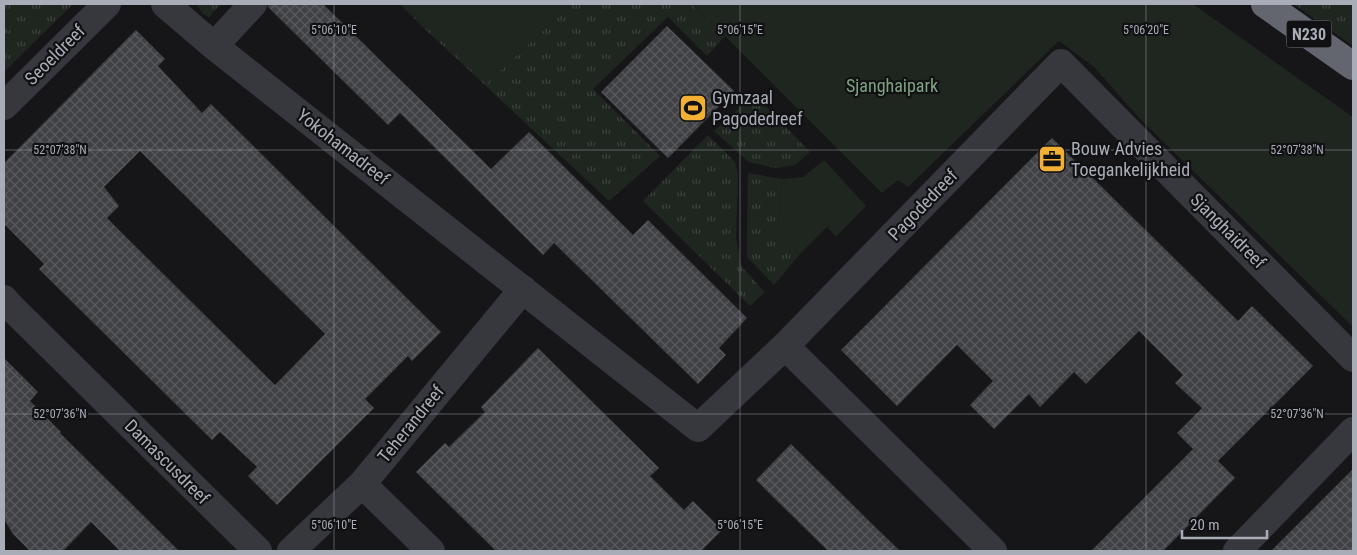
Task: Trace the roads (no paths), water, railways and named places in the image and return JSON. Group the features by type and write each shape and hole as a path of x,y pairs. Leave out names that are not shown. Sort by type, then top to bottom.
{"highway":[{"name":"N230","path":"1264,4 1353,66"}],"street":[{"name":"Seoeldreef","path":"4,106 107,4"},
{"name":"Yokohamadreef","path":"164,4 214,46 523,289"},
{"path":"214,46 253,4"},
{"name":"Pagodedreef","path":"523,289 698,428 785,346 1060,63"},
{"name":"Sjanghaidreef","path":"1060,63 1353,358"},
{"name":"Teherandreef","path":"291,551 362,484 523,289"},
{"name":"Damascusdreef","path":"7,308 258,551"},
{"path":"785,346 994,551"},
{"path":"1237,551 1353,431"},
{"path":"362,484 431,551"}],"place":[{"name":"Gymzaal Pagodedreef","path":"693,108"},
{"name":"Bouw Advies Toegankelijkheid","path":"1052,159"}],"park label":[{"name":"Sjanghaipark","path":"892,86"}]}
